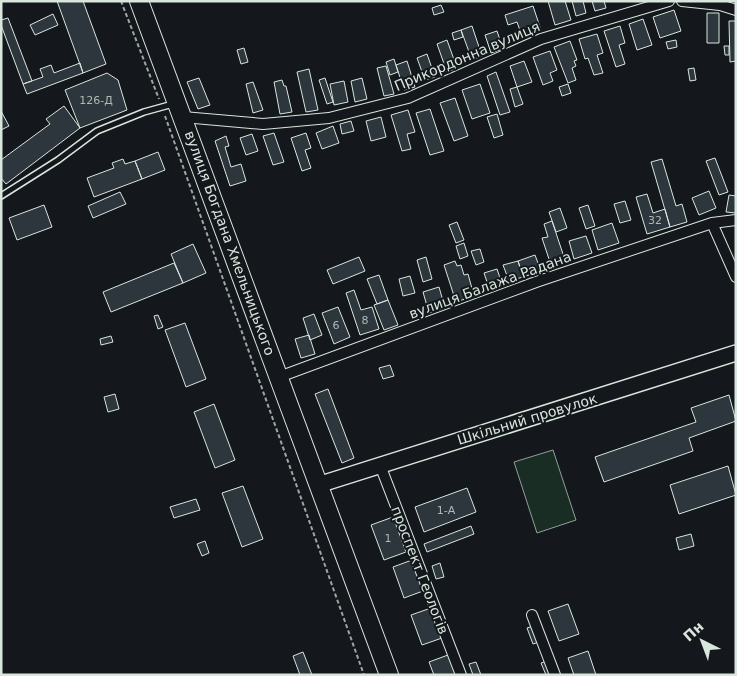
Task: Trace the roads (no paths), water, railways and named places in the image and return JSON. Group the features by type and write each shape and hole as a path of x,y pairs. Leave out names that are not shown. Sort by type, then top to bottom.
{"highway":[{"name":"вулиця Богдана Хмельницького","path":"140,1 174,109 279,377 318,484"},
{"path":"318,484 389,675"}],"main road":[{"name":"Шкільний провулок","path":"318,484 736,353"}],"street":[{"name":"Прикордонна вулиця","path":"174,109 263,124 329,118 408,98 541,39 669,1"},
{"path":"682,1 720,5 736,10"},
{"name":"вулиця Балажа Радана","path":"279,377 536,282 712,223 736,220"},
{"path":"712,223 736,278"},
{"name":"проспект Геологів","path":"380,465 460,675"},
{"path":"532,615 554,675"}],"lane":[{"path":"1,196 58,160 97,131 174,109"}]}
